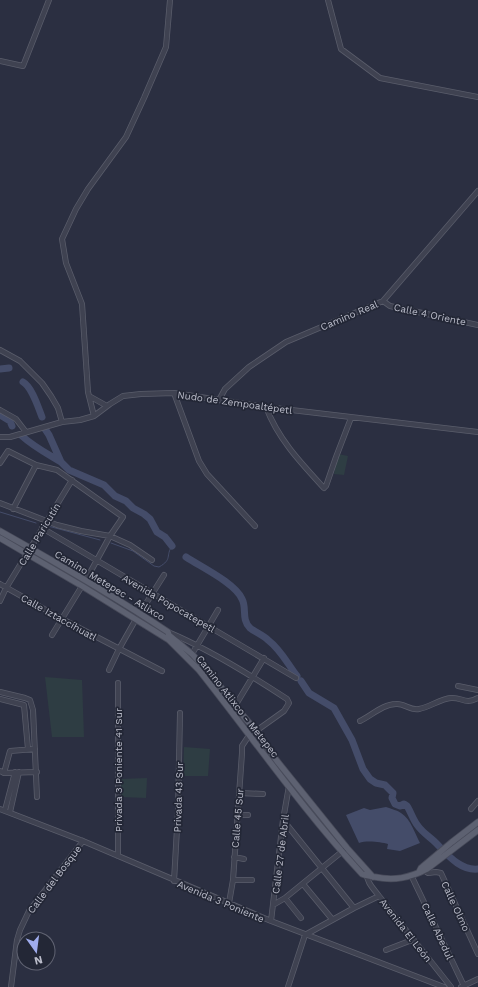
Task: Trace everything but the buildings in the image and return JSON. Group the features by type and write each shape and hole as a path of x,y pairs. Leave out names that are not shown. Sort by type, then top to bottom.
{"main road":[{"name":"Camino Metepec - Atlixco","path":"0,531 29,551 86,580 140,613 168,632 169,635 192,654 257,730 277,761 317,811 345,850 367,873"},
{"name":"Camino Atlixco - Metepec","path":"0,538 29,551 169,640 200,670 312,815 345,850"},
{"path":"312,815 317,811"},
{"path":"367,873 373,877 384,879 412,877 454,844 478,822"},
{"path":"454,844 478,830"}],"street":[{"path":"0,60 23,66 49,0"},
{"path":"94,416 89,396 82,322 82,304 66,263 62,239 88,188 126,137 144,98 166,47 170,0"},
{"path":"328,0 341,49 380,78 478,97"},
{"name":"Camino Real","path":"219,400 225,389 249,368 286,342 383,301 478,191"},
{"name":"Calle 4 Oriente","path":"383,301 390,306 478,324"},
{"path":"0,350 20,361 42,383 58,408 62,422"},
{"path":"174,393 199,461 207,474 255,526"},
{"name":"Nudo de Zempoaltépetl","path":"0,437 10,437 62,422 80,420 94,416 123,396 174,393 351,418 478,432"},
{"path":"89,396 107,406"},
{"path":"266,407 271,420 288,448 324,488 351,418"},
{"path":"0,410 16,419 26,432"},
{"path":"0,462 8,451 36,465 57,470 123,517 110,536 98,562 86,580"},
{"path":"13,509 36,465"},
{"name":"Calle Paricutín","path":"0,601 6,588 42,528 48,522 72,480"},
{"path":"0,503 48,522 81,531 110,536 130,546 152,560"},
{"name":"Avenida Popocatepetl","path":"42,528 296,678"},
{"path":"140,613 164,575"},
{"name":"Calle Iztaccíhuatl","path":"0,584 62,619 162,671"},
{"path":"52,635 82,586"},
{"path":"192,654 218,610"},
{"path":"109,670 136,619"},
{"path":"168,632 196,645 252,676 287,699 289,703 284,711 257,730"},
{"path":"235,706 264,658"},
{"name":"Privada 3 Poniente 41 Sur","path":"118,683 118,856"},
{"path":"458,686 478,690"},
{"path":"0,692 30,700 33,710 37,797"},
{"path":"360,721 369,717 388,704 398,703 412,710 420,709 450,698 472,701 478,698"},
{"path":"0,699 24,705 28,749"},
{"name":"Privada 43 Sur","path":"174,881 178,811 180,713"},
{"name":"Calle 45 Sur","path":"230,903 233,880 242,746 250,734"},
{"path":"35,749 10,751 2,765 2,772 37,772"},
{"path":"5,810 17,772"},
{"name":"Calle 27 de Abril","path":"271,921 283,820 289,786"},
{"path":"239,793 263,794"},
{"path":"471,809 478,801"},
{"name":"Avenida 3 Poniente","path":"5,810 83,841 174,881 305,935 444,987"},
{"path":"237,815 248,815"},
{"path":"283,820 354,908"},
{"name":"Calle del Bosque","path":"11,987 19,935 29,911 83,841"},
{"path":"273,904 285,898 345,850"},
{"path":"234,857 244,859"},
{"name":"Calle Olmo","path":"421,870 428,873 441,873 478,954"},
{"name":"Avenida El León","path":"367,873 379,896 412,940 451,987"},
{"name":"Calle Abedul","path":"412,877 462,986"},
{"path":"233,880 252,880"},
{"path":"303,884 332,919"},
{"path":"288,987 305,935 332,919 379,896"},
{"path":"285,898 301,918"},
{"path":"386,950 412,940"},
{"path":"462,986 478,979"}],"shaded area":[{"path":"338,454 348,456 344,475 334,474"},
{"path":"45,677 82,680 84,737 52,737"},
{"path":"184,747 210,749 208,776 183,776"},
{"path":"147,778 146,798 121,797 121,779"}],"water":[{"path":"386,807 398,811 407,819 420,843 400,851 387,849 388,844 370,841 359,843 346,815 364,808 370,810"}],"waterway":[{"path":"0,369 9,368"},
{"path":"23,382 32,393 42,417"},
{"path":"0,415 10,421 12,426"},
{"path":"45,429 61,462 69,470 104,485 115,496 126,501 133,508 144,514 150,519 157,532 165,537 172,546"},
{"path":"22,436 36,447 61,462"},
{"path":"0,512 36,523"},
{"path":"48,526 100,540"},
{"path":"111,543 133,551 154,566 159,567 166,562 172,546"},
{"path":"186,557 225,581 238,593 243,602 247,625 266,638 277,648 297,676"},
{"path":"301,681 309,693 334,708 352,740 363,769 370,779 376,783 385,785 393,793 392,798 395,804 400,806 404,804 407,806 415,821 424,833 449,857 460,865 471,869 478,869"}]}
